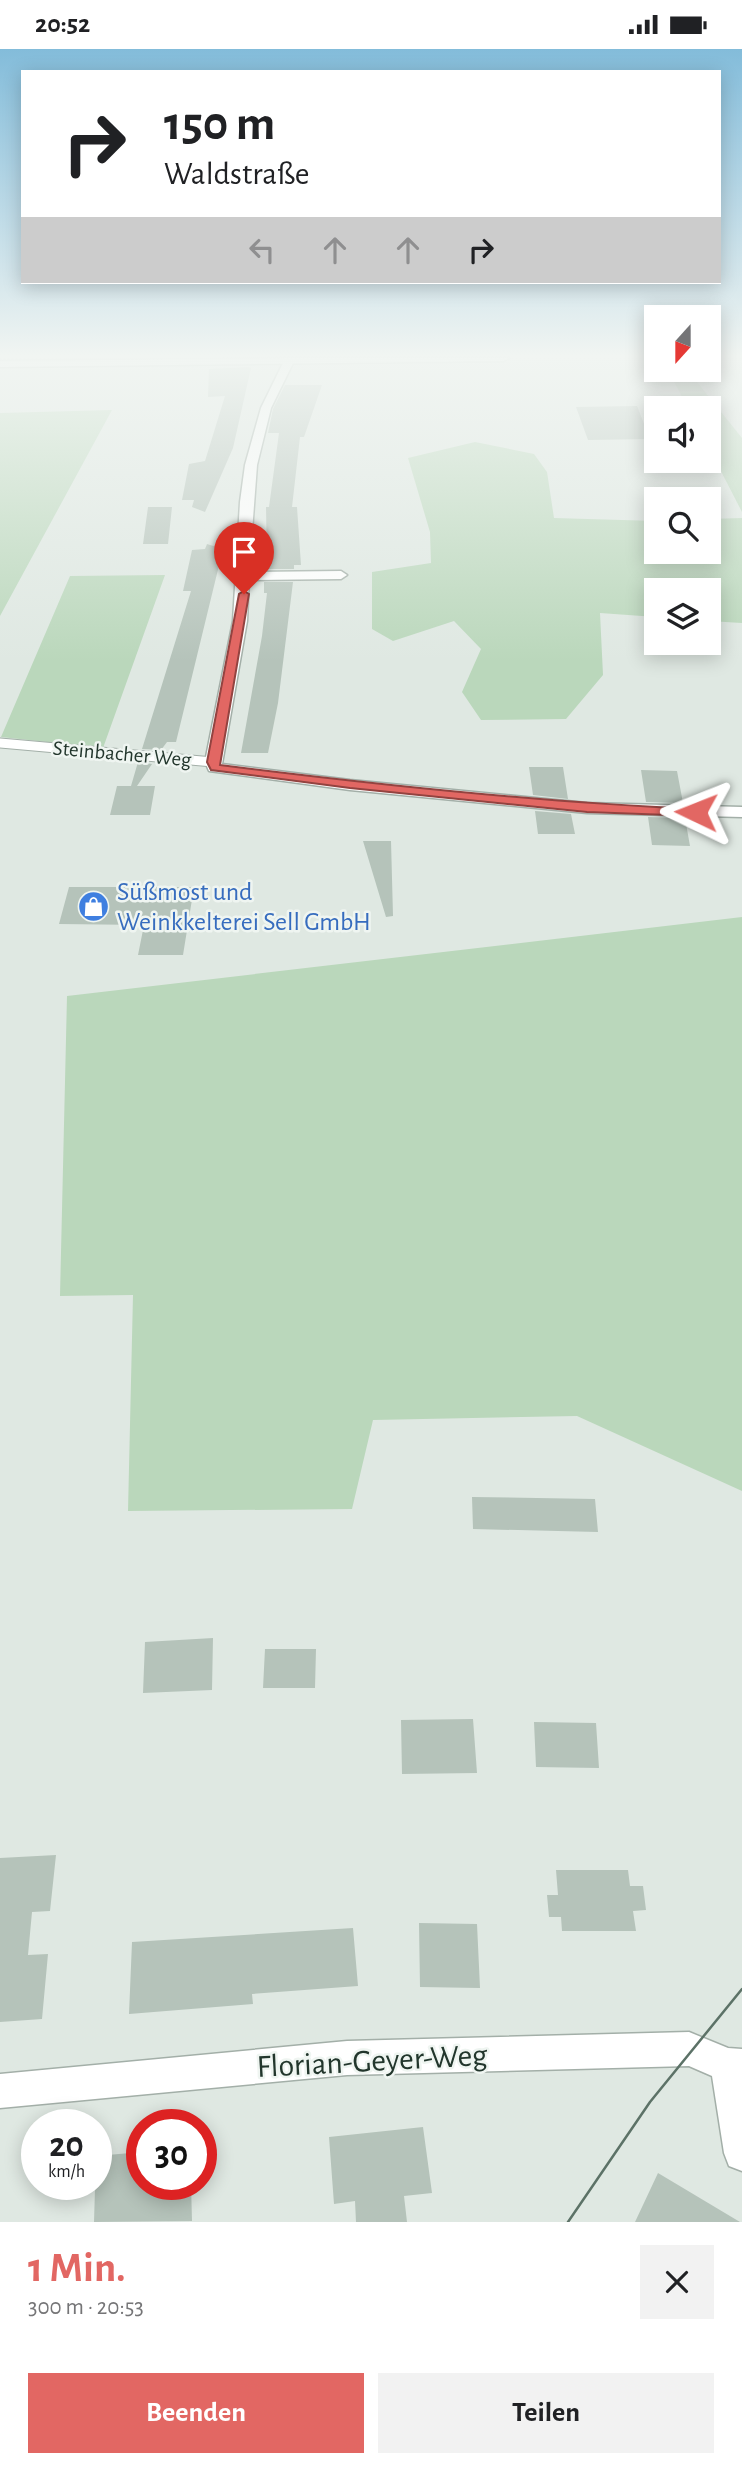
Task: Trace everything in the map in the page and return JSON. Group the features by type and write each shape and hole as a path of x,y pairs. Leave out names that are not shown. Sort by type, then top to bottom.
{"street":[{"path":"213,762 240,621 246,502 252,459"},
{"path":"244,576 341,575"},
{"name":"Steinbacher Weg","path":"213,762 215,768 227,771 587,808 742,812"},
{"name":"Florian-Geyer-Weg","path":"0,2091 347,2058 688,2049 735,2065"},
{"path":"735,2065 742,2153"}],"lane":[{"name":"Steinbacher Weg","path":"0,743 213,762"}],"green space":[{"path":"0,459 85,459 0,616"},
{"path":"408,459 538,459 547,472 554,518 644,521 644,564 721,564 721,519 742,518 742,623 721,622 721,578 644,578 644,616 600,613 603,675 566,719 481,720 462,692 481,649 454,621 393,641 372,629 372,572 431,563 430,532"},
{"path":"721,459 742,459 742,512 721,471"},
{"path":"165,575 103,748 1,737 70,576"},
{"path":"742,917 742,1491 577,1416 373,1420 352,1509 128,1511 133,1295 60,1296 67,996"}],"building":[{"path":"228,459 205,512 192,507 194,500 182,500 189,464"},
{"path":"275,459 297,459 292,507 297,507 301,565 294,565 294,569 264,569 263,558 267,558 266,507 269,507"},
{"path":"148,507 172,507 168,544 143,544"},
{"path":"207,544 223,549 176,742 167,742 161,750 142,749 191,591 183,591 192,550 205,549"},
{"path":"264,582 293,582 278,703 268,753 241,753 262,636 267,593 264,593"},
{"path":"138,762 152,764 137,786 155,786 150,815 110,815 117,786 131,786"},
{"path":"529,767 563,767 568,799 533,795"},
{"path":"641,770 677,771 683,803 646,802"},
{"path":"535,811 571,814 575,834 538,834"},
{"path":"648,817 685,818 690,846 652,845"},
{"path":"363,841 391,841 393,916 386,917"},
{"path":"69,887 194,887 183,955 138,955 144,925 59,924"},
{"path":"472,1497 595,1499 598,1532 473,1529"},
{"path":"213,1638 212,1690 143,1693 145,1642"},
{"path":"265,1649 316,1649 315,1688 263,1688"},
{"path":"473,1719 477,1773 402,1774 401,1720"},
{"path":"534,1722 596,1723 599,1768 536,1767"},
{"path":"56,1855 50,1911 32,1912 28,1955 48,1954 42,2019 0,2022 0,1858"},
{"path":"556,1870 628,1870 630,1886 643,1886 646,1910 633,1911 636,1931 562,1931 561,1917 549,1917 547,1895 558,1895"},
{"path":"419,1923 477,1924 480,1988 420,1987"},
{"path":"353,1928 358,1986 252,1994 253,2004 129,2014 132,1942"},
{"path":"423,2127 432,2193 404,2196 407,2222 356,2222 355,2201 334,2204 329,2137"},
{"path":"126,2153 126,2200 191,2200 192,2221 94,2222 95,2200 112,2200 112,2155"},
{"path":"658,2173 740,2222 635,2222"}],"tram line":[{"path":"568,2222 650,2102 742,1989"}],"place":[{"name":"Süßmost und Weinkkelterei Sell GmbH","path":"94,907"}],"route":[{"path":"244,594 213,762 215,768 350,785 587,808 696,812"}]}
